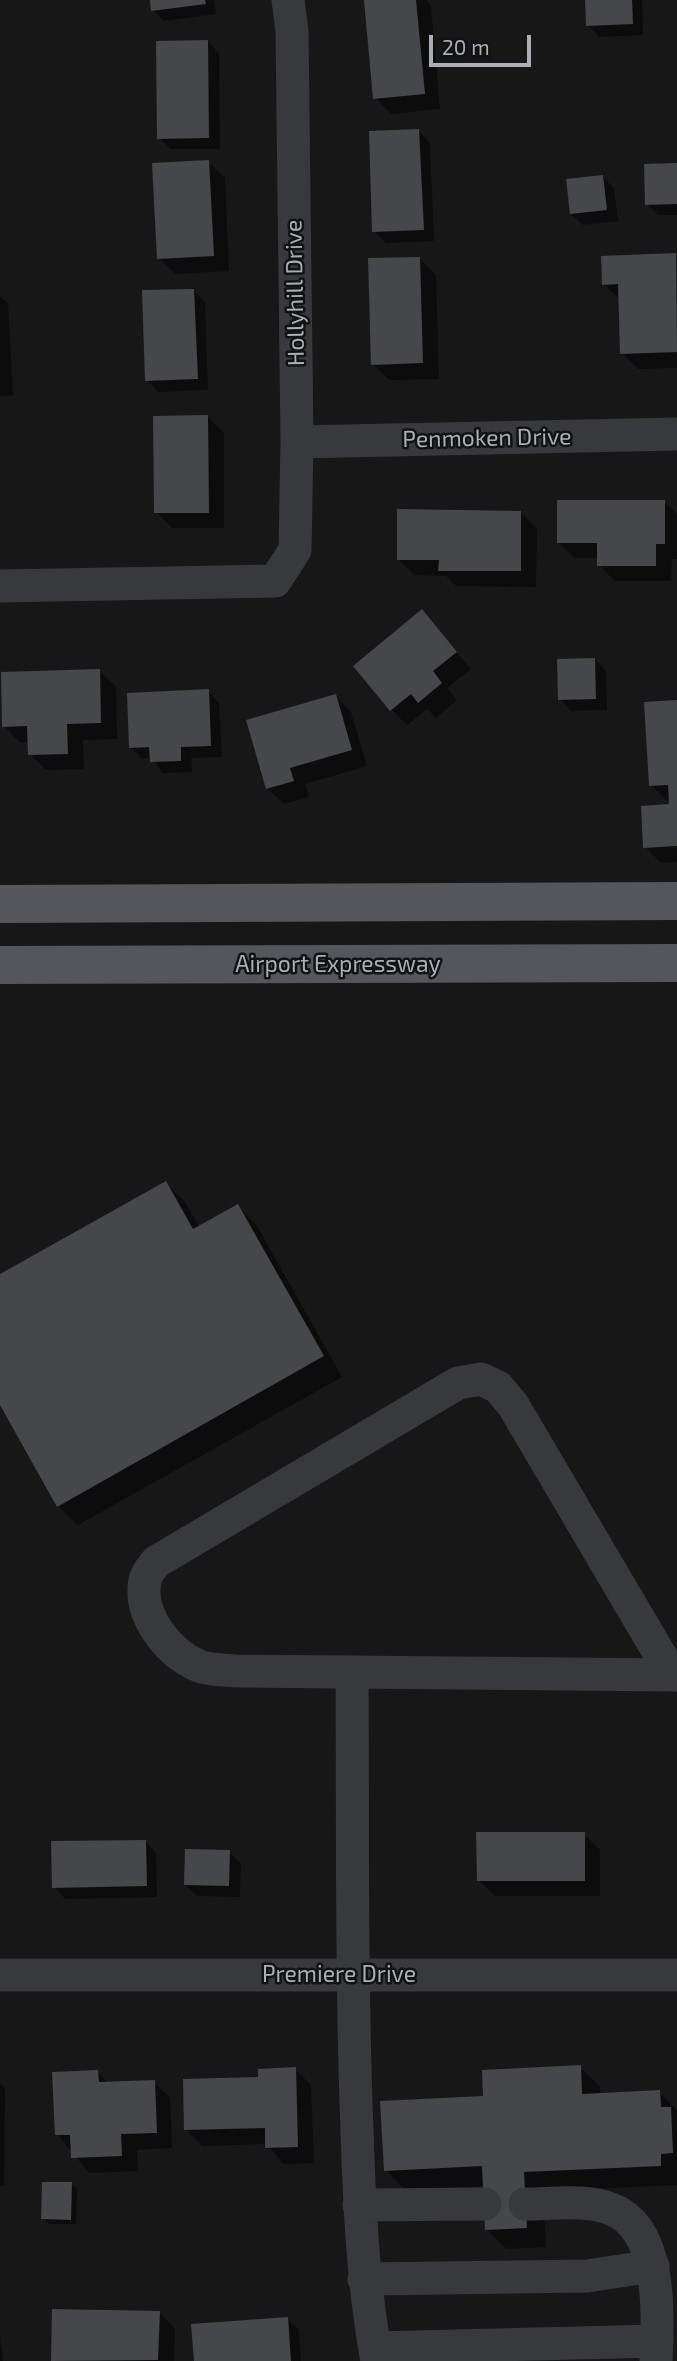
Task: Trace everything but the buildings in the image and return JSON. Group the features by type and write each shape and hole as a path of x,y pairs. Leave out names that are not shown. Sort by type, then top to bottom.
{"main road":[{"path":"0,904 677,901"},
{"name":"Airport Expressway","path":"0,965 677,963"}],"street":[{"name":"Hollyhill Drive","path":"0,586 275,581 295,550 297,442 292,32 288,0"},
{"name":"Penmoken Drive","path":"297,442 677,434"},
{"path":"481,1379 498,1387 513,1405 675,1675 236,1671 200,1667 177,1653 155,1628 144,1601 145,1578 156,1562 397,1419 458,1383 481,1379"},
{"path":"352,1672 352,1974 359,2205 364,2278 376,2354 657,2351 653,2266 642,2237 628,2218 610,2208 525,2204"},
{"name":"Premiere Drive","path":"0,1975 677,1975"},
{"path":"359,2205 485,2204"},
{"path":"364,2278 587,2276 653,2266"}]}
